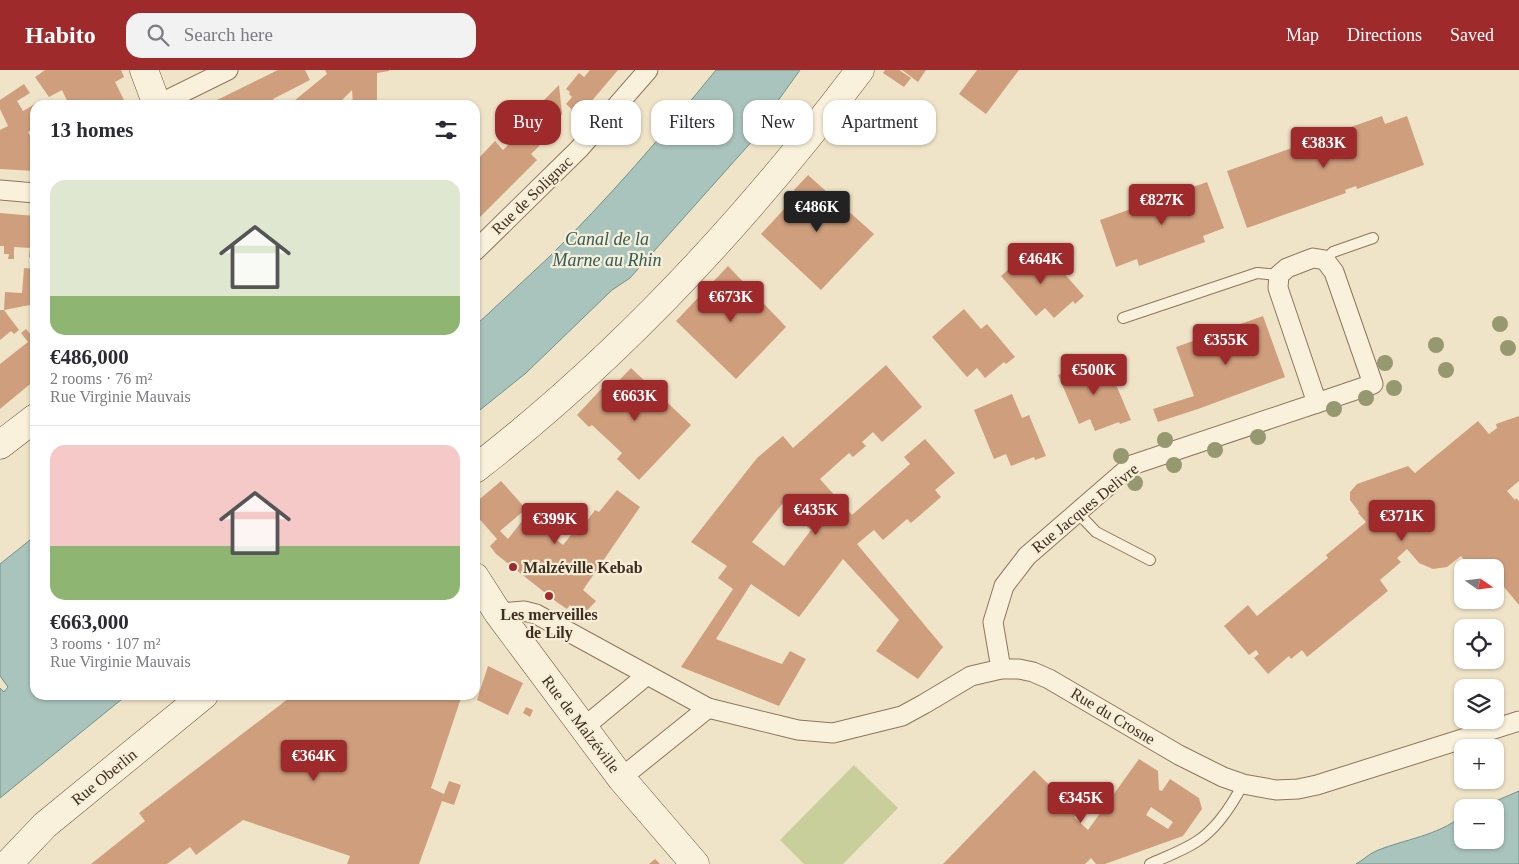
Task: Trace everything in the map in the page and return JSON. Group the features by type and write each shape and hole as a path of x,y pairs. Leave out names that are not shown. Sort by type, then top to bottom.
{"street":[{"path":"144,70 155,100"},
{"path":"167,100 228,70"},
{"name":"Rue de Solignac","path":"480,246 579,149 648,70"},
{"path":"480,465 531,424 648,316 744,212 836,102 860,70"},
{"path":"0,190 30,193"},
{"path":"1317,403 1278,288 1279,274 1287,268 1301,261 1313,258 1325,260"},
{"name":"Rue Jacques Delivre","path":"1002,669 994,622 1004,586 1027,556 1132,465 1373,384 1334,272 1325,260"},
{"path":"0,445 30,422"},
{"name":"Rue de Malzéville","path":"480,585 498,613 621,778 695,864"},
{"name":"Rue du Crosne","path":"498,613 524,611 536,614 708,708 798,730 834,733 902,716 971,676 1002,669 1033,672 1049,679 1179,755 1224,777 1243,784 1276,790 1298,789 1317,785 1519,721"},
{"path":"583,728 647,675"},
{"name":"Rue Oberlin","path":"8,864 45,825 198,700"},
{"path":"621,778 708,708"}],"lane":[{"path":"1325,260 1333,252 1373,238"},
{"path":"1123,318 1257,272 1279,274"},
{"path":"1078,513 1096,532 1150,560"},
{"path":"1150,864 1196,843 1206,835 1232,804 1243,784"}],"green space":[{"path":"854,765 898,808 843,864 804,864 780,840"}],"water":[{"name":"Canal de la Marne au Rhin","path":"716,70 800,70 779,100 743,100 743,145 749,145 630,278 612,290 526,373 480,410 480,321 548,258 614,190 652,145 733,145 733,100 691,100"},
{"path":"30,540 30,700 121,700 0,798 0,688 4,692 8,687 0,676 0,564"},
{"path":"1519,791 1519,864 1356,864 1376,851 1431,833 1454,822 1454,849 1504,849 1504,799 1500,799"}],"building":[{"path":"45,70 121,70 124,77 115,82 124,100 67,100 62,90 49,97 35,77"},
{"path":"278,70 305,70 310,80 273,100 217,100"},
{"path":"325,70 389,70 377,73 377,100 353,100 352,90 342,100 295,100 327,74"},
{"path":"590,70 618,70 593,100 571,100 571,109 566,104 572,97 566,89 579,73 584,77"},
{"path":"885,70 899,70 911,78 904,87 883,73"},
{"path":"902,70 926,70 918,82"},
{"path":"977,70 1019,70 986,114 959,94"},
{"path":"24,84 30,93 17,101 23,111 30,107 30,131 28,132 30,136 30,171 0,169 0,130 8,126 0,109 0,100"},
{"path":"559,85 561,100 544,100"},
{"path":"1382,116 1385,124 1407,116 1424,165 1357,189 1356,186 1345,190 1346,193 1247,228 1227,171"},
{"path":"495,141 495,145 499,145 503,150 508,145 540,145 531,154 537,160 480,217 480,157"},
{"path":"808,175 874,234 821,290 761,234 798,194 794,190"},
{"path":"1207,182 1224,228 1203,236 1205,242 1139,266 1137,259 1116,267 1100,220"},
{"path":"0,213 30,216 30,248 14,247 14,259 8,259 9,254 4,254 4,246 0,246"},
{"path":"1032,248 1049,268 1055,263 1084,296 1075,304 1073,301 1054,318 1045,308 1036,316 1001,276"},
{"path":"728,266 786,327 736,379 676,321"},
{"path":"24,268 30,269 30,305 4,310 5,292 22,293"},
{"path":"964,309 981,329 987,324 1015,357 1006,364 1004,362 985,378 977,368 967,377 932,337"},
{"path":"0,310 4,310 19,330 14,334 11,331 0,340"},
{"path":"1263,316 1285,377 1158,422 1153,409 1194,396 1176,347"},
{"path":"26,329 30,334 30,384 0,409 0,364 28,342 21,333"},
{"path":"1097,359 1107,383 1114,380 1131,420 1120,424 1119,422 1095,431 1090,419 1079,424 1058,375"},
{"path":"886,365 922,407 882,442 873,432 862,442 866,446 853,457 849,453 820,479 852,515 910,464 904,457 925,439 955,473 935,490 941,497 911,523 907,519 883,540 874,530 857,544 943,647 918,679 876,651 899,620 843,559 799,617 751,584 716,639 782,664 790,651 806,659 779,706 681,667 733,589 718,578 727,566 691,542 757,458 783,436 793,448","holes":["782,504 811,530 784,566 752,542"]},
{"path":"631,368 691,425 639,480 617,459 622,453 592,425 589,427 577,415 605,385 610,390"},
{"path":"1012,394 1022,418 1029,415 1046,456 1035,460 1034,457 1011,466 1006,454 994,459 974,410"},
{"path":"1519,416 1519,481 1507,491 1515,500 1516,498 1519,501 1519,605 1504,587 1504,559 1463,559 1461,556 1454,559 1454,562 1447,567 1433,569 1419,563 1407,549 1397,558 1401,562 1380,580 1388,591 1307,657 1302,650 1291,659 1289,656 1268,674 1254,658 1259,654 1256,650 1249,655 1224,626 1248,605 1257,616 1328,558 1326,555 1366,522 1350,500 1350,492 1357,484 1408,466 1415,473 1478,421 1489,434 1497,428 1496,424"},
{"path":"501,481 526,509 500,531 508,539 526,516 537,525 545,515 555,518 557,515 561,519 549,534 563,545 581,523 587,521 595,510 599,512 617,490 640,507 583,590 596,601 582,616 570,605 567,609 558,603 496,554 490,546 497,539 480,520 480,499"},
{"path":"488,666 523,683 508,715 477,700 480,700 480,691"},
{"path":"286,700 460,700 431,788 444,794 449,781 461,785 454,805 442,801 419,864 347,864 350,856 243,820 196,855 190,847 167,864 91,864 145,821 139,813"},
{"path":"526,707 533,710 530,717 523,713"},
{"path":"1139,759 1158,771 1159,790 1162,791 1170,779 1199,798 1202,809 1183,836 1105,864 1096,864 1091,858 1085,864 943,864 1034,770 1078,813 1074,817 1088,830","holes":["1151,807 1173,822 1168,829 1146,815"]},
{"path":"655,859 660,864 649,864"}],"place":[{"name":"Malzéville Kebab","path":"513,567"},
{"name":"Les merveilles de Lily","path":"549,596"}]}
